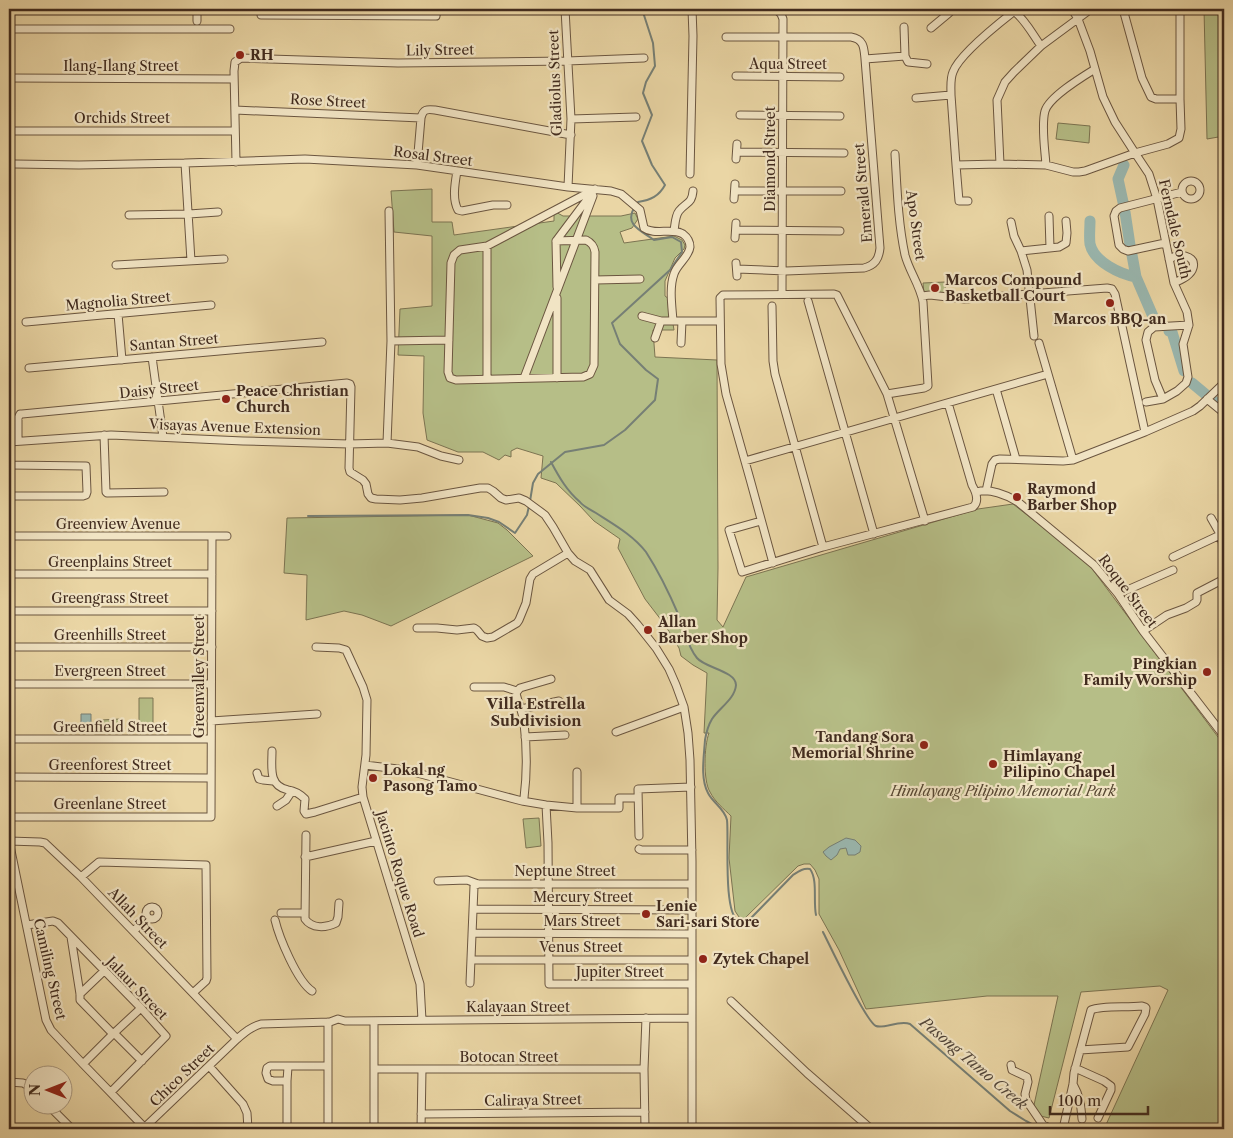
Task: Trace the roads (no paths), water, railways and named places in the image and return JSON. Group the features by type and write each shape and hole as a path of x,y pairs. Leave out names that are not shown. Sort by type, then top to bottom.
{"street":[{"path":"197,9 197,21"},
{"path":"261,9 260,15 286,12 357,12 436,16 437,9"},
{"name":"Gladiolus Street","path":"564,9 571,119 568,187"},
{"path":"690,174 692,9"},
{"name":"Diamond Street","path":"742,9 777,10 782,16 782,294"},
{"path":"931,28 949,13 946,9"},
{"name":"Ferndale South","path":"1072,9 1078,19 1103,97 1115,122 1149,174 1157,199 1174,284 1187,312 1190,325"},
{"path":"1000,164 998,100 1005,82 1040,46 1091,9"},
{"path":"1124,9 1142,78 1151,97 1156,99 1180,99"},
{"path":"956,166 1000,164 1046,165 1079,172 1168,144 1179,138 1181,129 1180,9"},
{"path":"968,201 959,201 952,73 969,50 1015,12 1040,46"},
{"path":"904,27 905,56 908,62 927,64"},
{"path":"9,29 230,28"},
{"path":"726,37 783,37"},
{"name":"Emerald Street","path":"736,269 782,271 864,268 874,263 879,255 865,59 860,41 851,37 783,37"},
{"path":"865,59 905,56"},
{"name":"Lily Street","path":"234,79 234,65 237,60 247,58 398,64 644,58"},
{"path":"1046,165 1045,109 1069,85 1095,69"},
{"name":"Aqua Street","path":"736,76 840,77"},
{"name":"Ilang-Ilang Street","path":"9,78 234,79"},
{"path":"234,79 236,162"},
{"path":"916,98 952,95"},
{"path":"417,165 421,118 426,109 571,135"},
{"name":"Rose Street","path":"235,110 421,118"},
{"path":"740,115 840,116"},
{"path":"571,119 636,117"},
{"name":"Orchids Street","path":"9,130 235,131"},
{"path":"736,144 736,156 782,152 844,153"},
{"name":"Apo Street","path":"887,394 928,386 922,296 905,255 898,202 895,154"},
{"name":"Rosal Street","path":"15,164 79,165 305,159 417,165 622,194 640,210 644,228 648,231 674,231"},
{"path":"186,163 192,260"},
{"path":"457,171 455,201 458,210 507,205"},
{"path":"556,241 581,239 590,242 594,246 594,365 590,374 583,377 557,378 456,380 450,378 448,372 449,340 452,258 454,255 460,250 487,246 595,189"},
{"path":"557,378 556,241 595,189"},
{"path":"524,378 595,189"},
{"path":"673,321 673,276 687,255 690,245 689,240 683,234 674,231 676,217 678,211 689,203 693,191"},
{"path":"735,191 841,192"},
{"path":"1165,243 1128,250 1123,249 1119,245 1114,216 1116,210 1182,192"},
{"path":"387,443 391,341 389,210"},
{"path":"129,215 218,212"},
{"path":"1049,216 1050,248"},
{"path":"1021,251 1059,247 1066,243 1066,220"},
{"path":"1011,222 1026,270 1034,336"},
{"path":"736,238 736,226 782,230 840,231"},
{"path":"487,246 487,379"},
{"path":"1169,259 1177,255 1189,256 1194,266 1193,270 1174,284"},
{"path":"116,265 224,259"},
{"path":"595,280 640,279"},
{"path":"922,296 930,295 965,299 1112,289 1115,294 1144,432"},
{"path":"773,563 729,409 723,378 720,298 723,295 836,294 887,394 925,521"},
{"path":"808,301 874,534"},
{"name":"Magnolia Street","path":"26,322 211,305"},
{"path":"772,306 774,368 823,547"},
{"path":"118,314 122,360"},
{"path":"642,316 661,321 720,324"},
{"path":"655,338 661,321"},
{"path":"681,343 682,321"},
{"path":"1146,402 1163,399 1177,392 1186,383 1188,377 1183,344 1190,325 1154,327 1148,332 1146,340 1155,380 1163,399"},
{"path":"391,341 449,340"},
{"name":"Santan Street","path":"29,368 322,342"},
{"path":"1039,343 1073,460"},
{"path":"152,357 163,437"},
{"path":"745,461 1048,374"},
{"name":"Daisy Street","path":"18,441 18,418 20,414 340,383 350,384 351,387 348,444"},
{"path":"976,492 986,491 992,464 995,460 1073,460 1194,411 1224,383"},
{"path":"996,389 1016,459"},
{"path":"1207,399 1224,413"},
{"path":"761,521 729,530 742,572 823,547 973,507 976,504 976,492 972,485 948,403"},
{"path":"104,435 106,492 164,492"},
{"name":"Visayas Avenue Extension","path":"9,442 104,435 243,442 387,443 418,447 441,456 459,460"},
{"path":"9,442 10,465 86,466 87,492 83,496 9,496"},
{"path":"348,444 348,468 350,472 363,480 371,498 400,500 488,488 501,498 506,500 519,498 535,507 545,515 553,526 568,554 575,561 590,570 609,600 638,624 669,669 684,707 688,733 691,787 692,1129"},
{"name":"Roque Street","path":"986,491 1006,496 1018,502 1098,569 1224,736"},
{"path":"1211,518 1224,548"},
{"path":"1173,557 1220,535"},
{"name":"Greenview Avenue","path":"9,536 227,536"},
{"name":"Greenvalley Street","path":"211,817 212,536"},
{"path":"417,628 457,630 474,628 482,636 487,638 493,637 519,620 526,604 530,579 533,574 568,554"},
{"path":"1118,594 1172,570"},
{"name":"Greenplains Street","path":"9,574 212,574"},
{"path":"1143,631 1167,615 1182,610 1196,602 1197,593 1224,579"},
{"name":"Greengrass Street","path":"9,611 212,611"},
{"name":"Greenhills Street","path":"9,647 212,647"},
{"name":"Jacinto Roque Road","path":"316,647 346,650 367,700 363,797 420,984 422,1020"},
{"path":"522,801 524,798 526,770 525,737 521,709 516,695 520,688 551,679"},
{"name":"Evergreen Street","path":"9,684 211,684"},
{"path":"474,687 504,687 517,691"},
{"path":"521,709 559,701"},
{"path":"616,732 684,707"},
{"path":"211,721 317,714"},
{"path":"525,737 565,734"},
{"name":"Greenfield Street","path":"9,739 211,739"},
{"path":"272,751 273,781"},
{"path":"365,765 406,770 522,801 546,805 577,808 619,808 619,798 638,798"},
{"path":"577,772 577,808"},
{"path":"257,773 259,779 273,781 280,788 301,795 305,799 304,811 306,814 363,797"},
{"name":"Greenforest Street","path":"9,777 211,778"},
{"path":"638,836 638,789 691,787"},
{"path":"277,806 286,800 292,791"},
{"path":"546,805 548,842 548,960"},
{"name":"Greenlane Street","path":"9,817 211,817"},
{"path":"306,835 305,920 313,926 330,926 336,923 339,903"},
{"name":"Allah Street","path":"9,841 45,843 81,877 237,1038"},
{"name":"Camiling Street","path":"9,841 46,1020 52,1030 144,1128"},
{"path":"305,857 376,841"},
{"path":"639,849 692,850"},
{"path":"81,877 99,862 206,865 207,978 194,992"},
{"name":"Neptune Street","path":"438,881 467,880 478,884 692,884"},
{"path":"470,983 474,886 478,884"},
{"name":"Mercury Street","path":"473,909 692,910"},
{"path":"281,913 304,913"},
{"path":"134,932 147,918"},
{"path":"275,920 283,946 298,973 309,990 312,991"},
{"name":"Jalaur Street","path":"27,926 53,921 58,923 166,1036 111,1092"},
{"name":"Mars Street","path":"472,933 692,934"},
{"path":"71,937 80,1000 142,1061"},
{"name":"Venus Street","path":"470,960 692,960"},
{"name":"Jupiter Street","path":"548,960 549,984 692,984"},
{"path":"80,994 104,971"},
{"path":"731,1001 871,1129"},
{"path":"1063,1129 1074,1084 1075,1068 1091,1010 1092,1008 1145,1007 1145,1014 1128,1047 1080,1050"},
{"path":"83,1064 141,1008"},
{"path":"645,1129 644,1069 646,1018"},
{"name":"Kalayaan Street","path":"237,1038 260,1024 329,1022 338,1019 345,1021 692,1018"},
{"path":"374,1020 374,1129"},
{"path":"328,1129 329,1022"},
{"name":"Chico Street","path":"144,1128 237,1038"},
{"path":"1011,1065 1012,1070 1027,1077 1026,1100 1044,1125 1052,1129"},
{"path":"209,1066 244,1104 247,1113 248,1129"},
{"path":"287,1081 270,1080 266,1076 268,1068 270,1066 328,1066"},
{"path":"287,1129 288,1067"},
{"path":"1075,1068 1111,1086 1111,1090 1098,1118"},
{"name":"Botocan Street","path":"374,1069 644,1069"},
{"path":"421,1129 422,1069"},
{"path":"9,1082 22,1083"},
{"path":"1074,1084 1081,1100 1082,1119"},
{"name":"Caliraya Street","path":"422,1114 645,1112"},
{"path":"59,1116 72,1129"},
{"path":"1038,1128 1040,1119"}],"water":[{"path":"81,714 91,714 91,730 81,730"},
{"path":"846,838 855,840 861,846 860,852 855,855 848,855 846,848 840,849 831,860 823,852 829,847"}],"waterway":[{"name":"Pasong Tamo Creek","path":"637,204 654,197 665,185 652,165 642,141 652,115 643,93 646,82 655,66 653,43 642,9"},
{"path":"1123,202 1118,179 1124,165"},
{"name":"Pasong Tamo Creek","path":"530,501 533,483 538,474 565,452 604,445 625,430 655,400 658,379 646,370 620,344 612,323 670,270 682,252 681,242 672,237 654,240 640,230 631,219 634,208"},
{"path":"1125,212 1130,245"},
{"path":"1090,221 1090,244 1092,250 1108,266 1136,277"},
{"path":"1132,255 1136,277 1157,322"},
{"path":"1169,331 1172,332 1184,371"},
{"path":"1192,383 1224,408"},
{"name":"Pasong Tamo Creek","path":"551,462 575,498 585,507 622,530 646,552 672,600 688,643 697,658 726,673 735,680 736,685 733,695 715,715 709,726 705,740 703,767 704,781 708,793 724,813 727,820 728,890 733,914 740,921 749,919 793,875 801,870 810,869 815,885 816,915"},
{"path":"308,516 468,515 499,522 515,533 527,515 529,506"},
{"name":"Pasong Tamo Creek","path":"823,932 864,1012 876,1026 901,1023 910,1024 1010,1111 1041,1129"}],"place":[{"name":"RH","path":"240,55"},
{"name":"Marcos Compound Basketball Court","path":"935,288"},
{"name":"Marcos BBQ-an","path":"1110,303"},
{"name":"Peace Christian Church","path":"226,399"},
{"name":"Raymond Barber Shop","path":"1017,497"},
{"name":"Allan Barber Shop","path":"648,630"},
{"name":"Pingkian Family Worship","path":"1207,672"},
{"name":"Tandang Sora Memorial Shrine","path":"924,745"},
{"name":"Himlayang Pilipino Chapel","path":"993,764"},
{"name":"Lokal ng Pasong Tamo","path":"373,778"},
{"name":"Lenie Sari-sari Store","path":"646,914"},
{"name":"Zytek Chapel","path":"703,959"}],"district":[{"name":"Villa Estrella Subdivision","path":"536,712"}],"park label":[{"name":"Himlayang Pilipino Memorial Park","path":"1003,791"}]}
